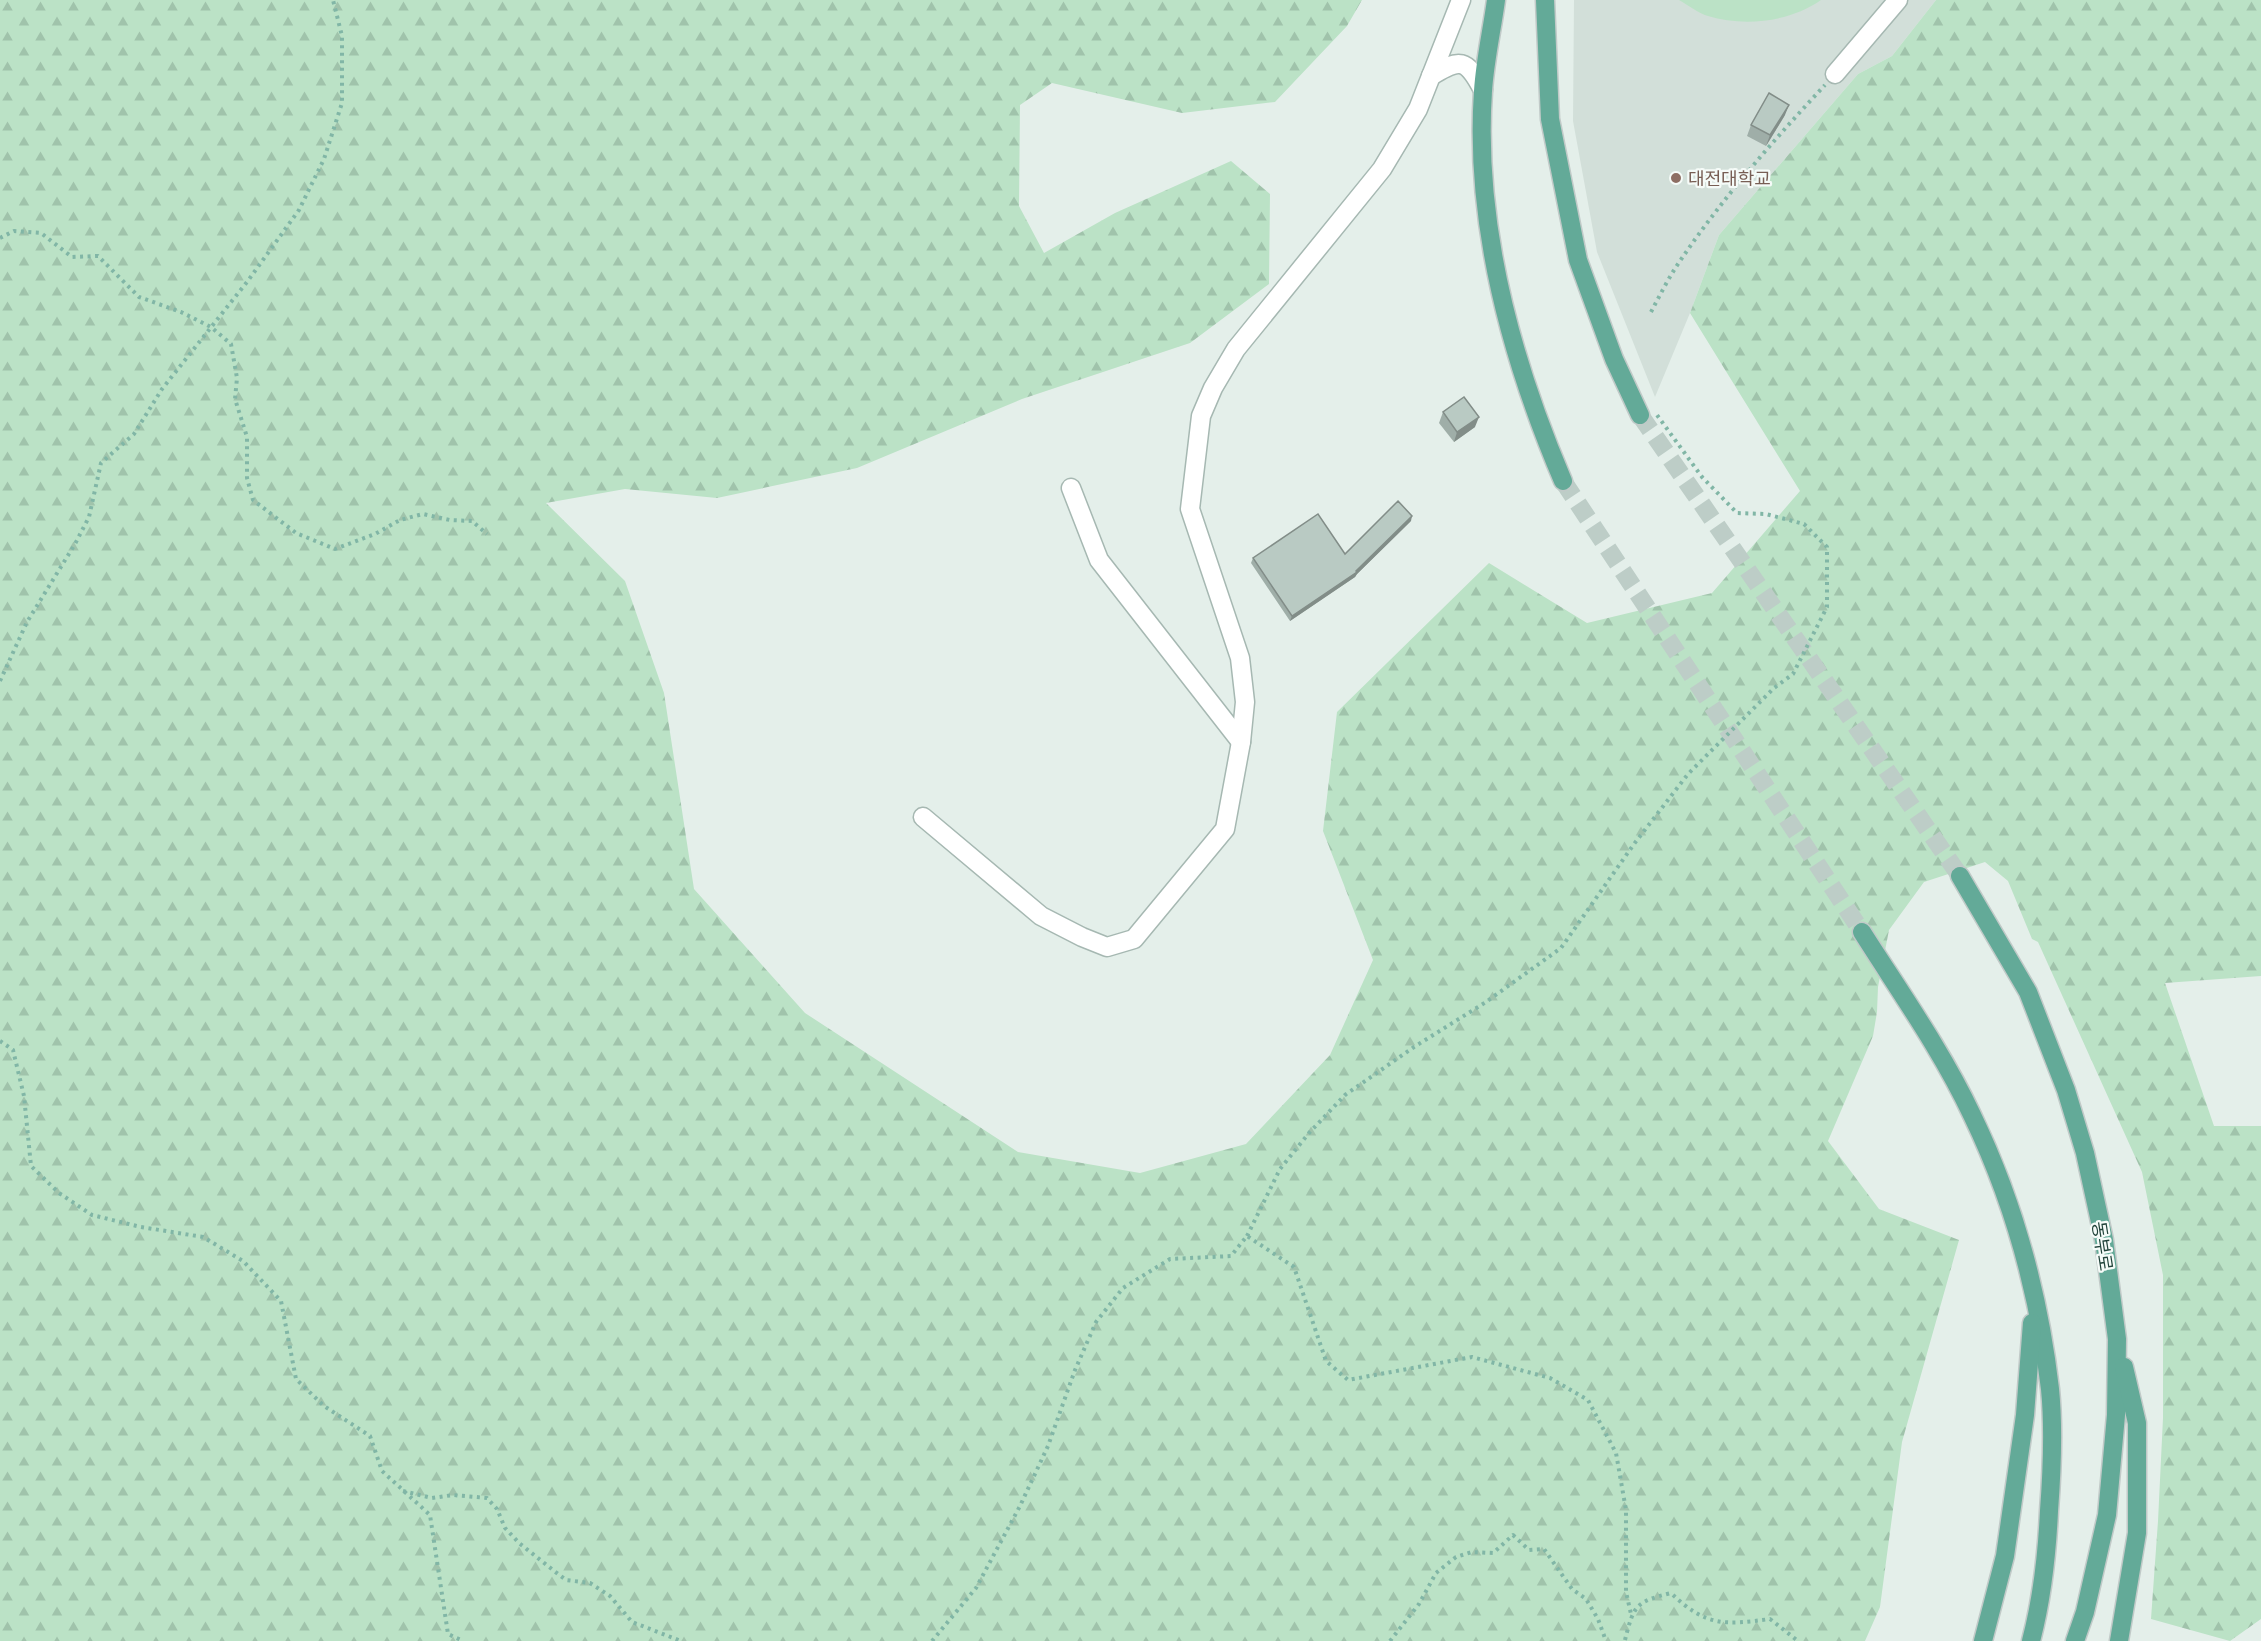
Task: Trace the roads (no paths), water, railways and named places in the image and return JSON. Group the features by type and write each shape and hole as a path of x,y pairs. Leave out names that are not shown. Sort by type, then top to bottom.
{"main road":[{"path":"1496,0 1483,90 1482,162 1492,252 1513,338 1538,421 1563,481"},
{"path":"1545,0 1550,119 1578,260 1614,359 1647,414"},
{"name":"동부로","path":"1960,876 2028,992 2066,1090 2085,1153 2104,1240 2117,1340 2116,1415 2107,1515 2085,1612 2075,1641"},
{"path":"1862,932 1928,1036 1972,1114 2008,1202 2034,1294 2050,1390 2052,1463 2048,1538 2037,1617 2031,1641"},
{"path":"1983,1641 2005,1556 2025,1415 2034,1294"},
{"path":"2117,1340 2137,1423 2137,1533 2120,1641"}],"street":[{"path":"923,816 1041,916 1107,947 1134,939 1225,829 1241,742 1245,702 1240,658 1190,510 1201,416 1213,388 1236,349 1382,169 1418,110 1461,0"},
{"path":"1835,74 1898,0"},
{"path":"1431,76 1451,64 1462,64 1474,73 1483,90"},
{"path":"1071,488 1099,560 1241,742"}],"tunnel":[{"path":"1640,415 1960,876"},
{"path":"1563,481 1862,932"}],"place":[{"name":"대전대학교","path":"1676,178"}]}
